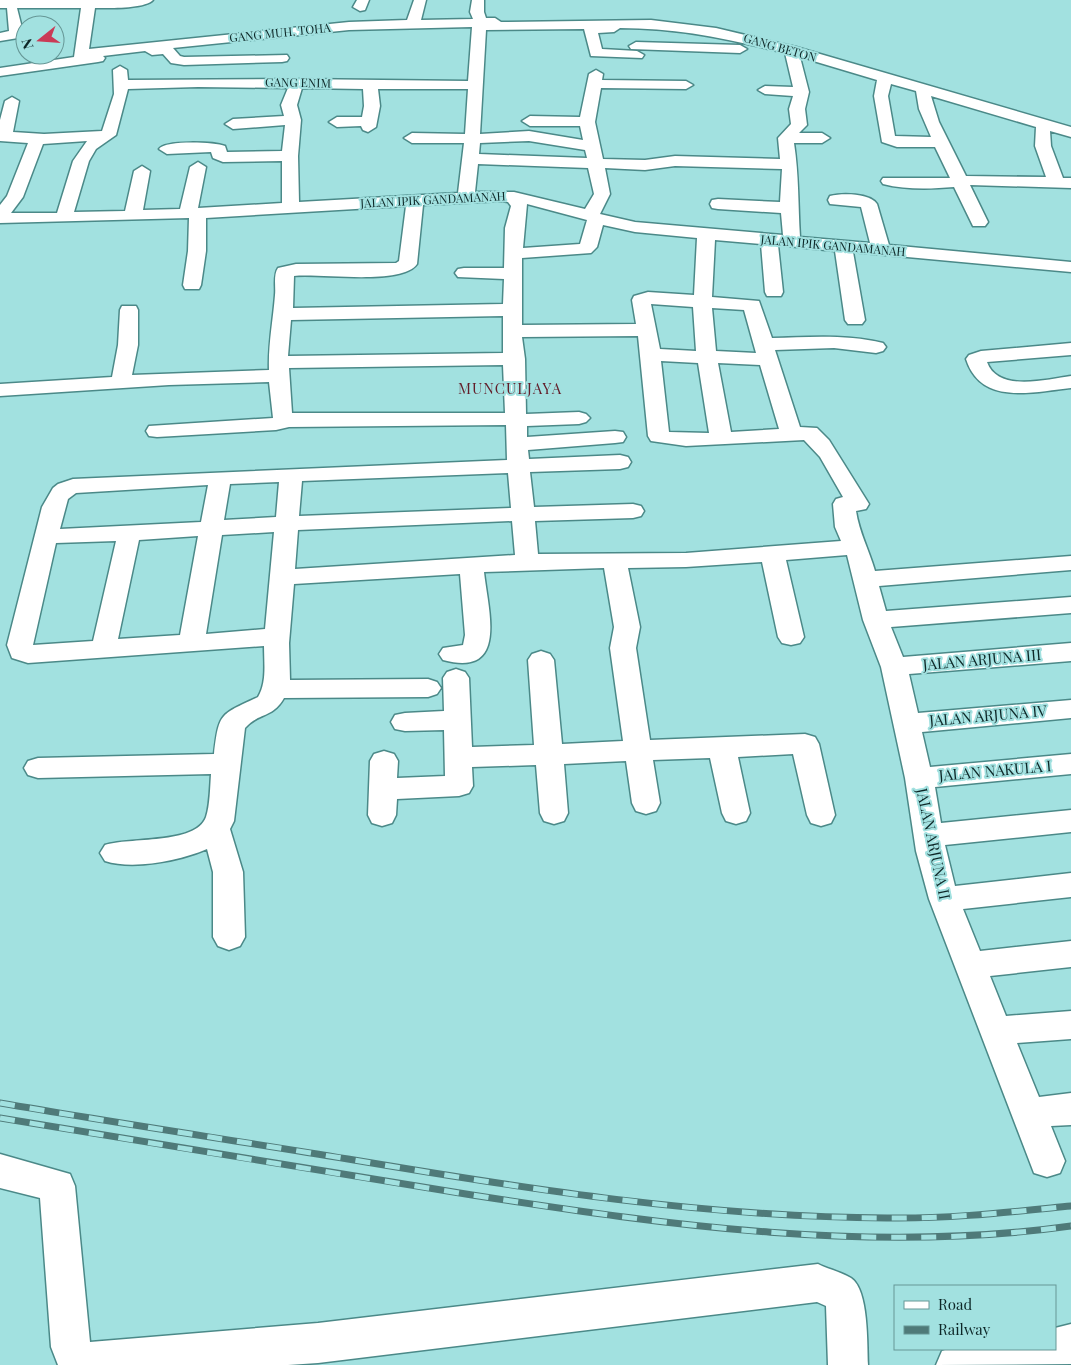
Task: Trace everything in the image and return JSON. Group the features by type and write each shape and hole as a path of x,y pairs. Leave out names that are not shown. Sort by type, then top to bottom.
{"street":[{"path":"0,37 12,35 16,32 6,7 47,2 89,5 140,3 147,0"},
{"path":"413,23 420,0"},
{"path":"466,198 471,159 480,24 477,12 478,0"},
{"path":"80,57 89,5"},
{"path":"480,24 571,22 581,18"},
{"name":"GANG MUH. TOHA","path":"125,52 287,36 335,28 413,23 480,24"},
{"name":"GANG BETON","path":"480,24 634,25 716,32 785,49 1044,126 1071,132"},
{"path":"636,54 634,25 590,30 596,53 636,54 714,49 785,49 802,92 797,109 799,125 786,138"},
{"path":"64,218 81,161 90,146 108,135 121,94 120,85 125,52 135,33"},
{"path":"272,83 282,58 286,53 287,36"},
{"path":"0,72 80,57 166,49 179,61 282,58"},
{"path":"885,78 881,96 888,139 903,142 942,142"},
{"path":"513,251 523,253 585,249 588,247 596,202 602,194 591,146 588,122 594,79 686,85"},
{"name":"GANG ENIM","path":"120,85 183,89 272,83 476,85"},
{"path":"292,208 290,156 294,120 289,105 297,83"},
{"path":"337,122 369,124 372,106 370,84"},
{"path":"923,89 931,121 979,222"},
{"path":"765,90 802,92"},
{"path":"12,101 2,136 37,139 108,135"},
{"path":"233,124 294,120"},
{"path":"530,121 588,122"},
{"path":"889,181 918,184 970,180 1064,183 1043,143 1041,130 1044,126"},
{"path":"412,138 472,139 529,136 560,143 591,146"},
{"path":"786,138 822,138"},
{"path":"786,138 790,164 792,242"},
{"path":"0,217 15,197 37,139"},
{"path":"167,149 189,142 217,148 220,150 219,155 224,157 290,156"},
{"path":"471,159 645,165 694,161 790,164"},
{"path":"192,285 197,252 193,213 198,167"},
{"path":"133,215 142,171"},
{"path":"514,197 519,206 514,228 512,331 515,359 518,466 527,562"},
{"name":"JALAN IPIK GANDAMANAH","path":"0,217 64,218 193,213 514,197 537,200 593,217 635,227 1070,270"},
{"path":"836,200 861,201 869,204 881,250"},
{"path":"287,420 282,416 278,369 284,314 286,279 284,274 286,272 393,270 404,268 408,264 415,201"},
{"path":"718,204 790,208"},
{"path":"706,235 707,263 702,302 707,358 720,438"},
{"path":"769,240 774,292"},
{"path":"843,247 848,266 854,320"},
{"path":"464,273 512,274"},
{"path":"644,298 702,302 752,305 791,434 669,439 659,436 651,355 641,300 644,298"},
{"path":"121,382 128,345 129,310"},
{"path":"284,314 513,310"},
{"path":"512,331 646,330"},
{"path":"651,355 707,358 834,342 876,348"},
{"path":"1071,349 981,357 976,359 976,366 994,385 1008,387 1071,382"},
{"path":"0,390 278,369 515,359"},
{"path":"157,431 267,424 287,420 516,419 537,421 579,418"},
{"name":"JALAN ARJUNA II","path":"791,434 812,435 852,492 858,504 844,504 846,526 856,546 876,620 894,667 919,778 930,835 931,851 944,899 1047,1161"},
{"path":"517,444 615,437"},
{"path":"277,634 264,638 192,641 28,654 21,652 20,645 46,536 59,494 64,488 220,478 620,462"},
{"path":"115,853 162,850 185,846 215,828 220,821 231,727 236,718 246,711 267,704 275,689 279,666 277,634 285,524 291,475"},
{"path":"192,641 220,478"},
{"path":"46,536 285,524 633,511"},
{"path":"104,647 129,533"},
{"path":"282,576 527,562 686,560 856,546"},
{"path":"772,552 791,636"},
{"path":"615,561 627,626 624,648 646,803"},
{"path":"865,579 1061,564 1071,606 876,620"},
{"path":"384,761 382,802 459,786 454,666 477,646 478,635 471,566"},
{"name":"JALAN ARJUNA III","path":"894,667 1071,652"},
{"path":"541,660 554,813"},
{"path":"275,689 428,688"},
{"name":"JALAN ARJUNA IV","path":"906,724 1071,709"},
{"path":"405,722 457,720"},
{"path":"458,758 805,744 821,815"},
{"path":"722,748 736,813"},
{"path":"38,768 226,764"},
{"name":"JALAN NAKULA I","path":"919,778 1071,764"},
{"path":"930,835 1071,821"},
{"path":"215,828 228,872 229,937"},
{"path":"944,899 1071,885"},
{"path":"970,964 1071,954"},
{"path":"995,1031 1071,1025"},
{"path":"1029,1113 1071,1109"},
{"path":"0,1170 57,1186 71,1347 77,1358 84,1362 318,1354 818,1283 839,1292 845,1303 848,1365"},
{"path":"1056,1347 1071,1344"},
{"path":"956,1365 1038,1350"}],"railway":[{"path":"0,1103 482,1181 684,1207 751,1213 910,1218 979,1215 1071,1206"},
{"path":"0,1118 472,1195 695,1225 770,1232 921,1237 996,1234 1071,1226"}],"district":[{"name":"MUNCULJAYA","path":"510,389"}]}
